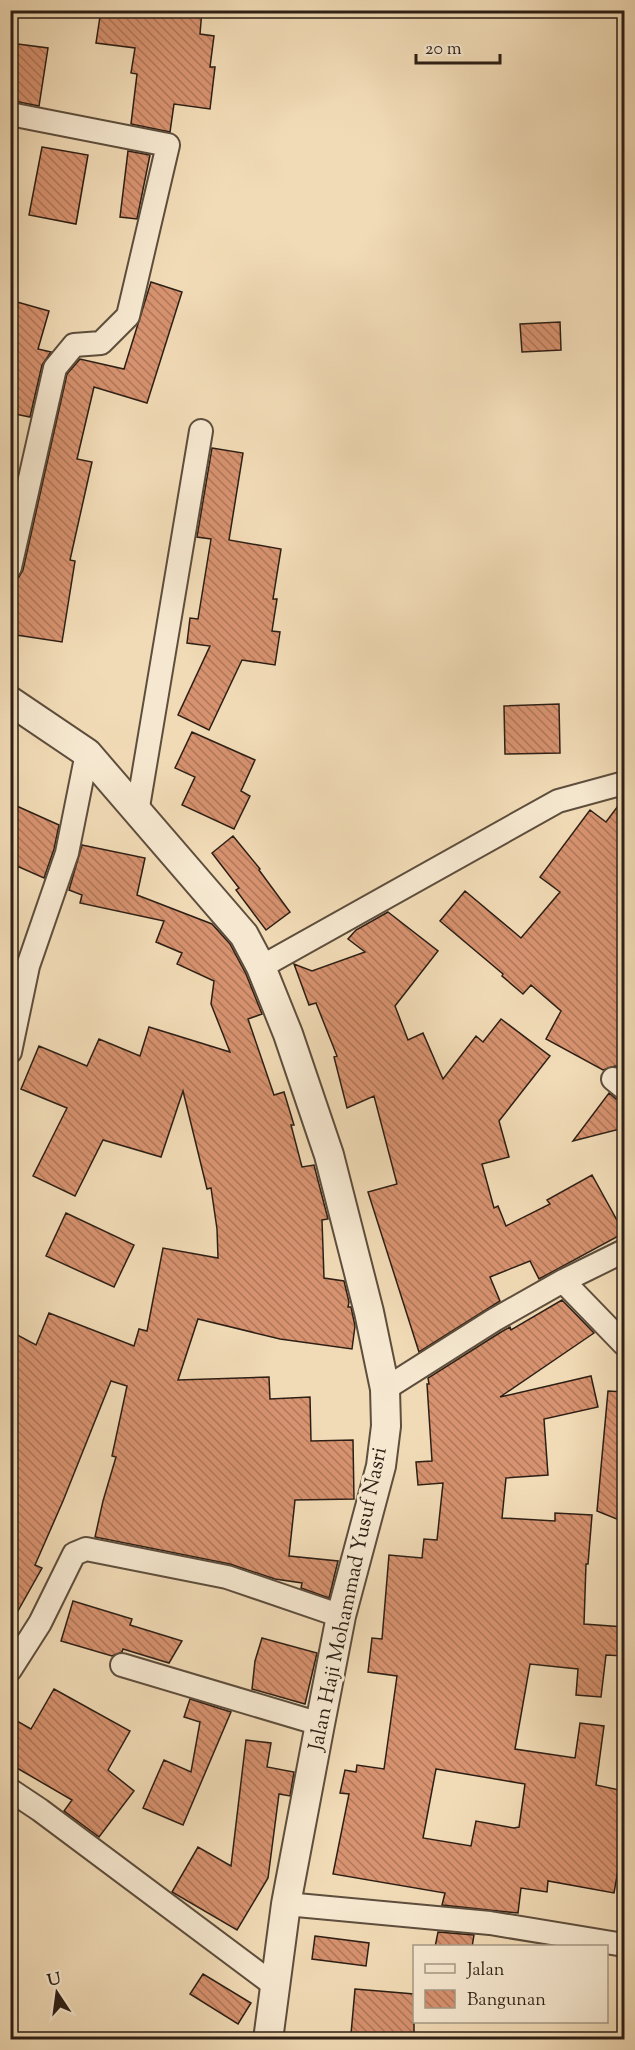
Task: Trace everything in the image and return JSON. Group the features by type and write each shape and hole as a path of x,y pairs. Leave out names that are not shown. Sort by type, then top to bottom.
{"street":[{"path":"10,114 168,145 128,316 101,343 74,345 55,368 10,567"},
{"path":"137,813 201,431"},
{"name":"Jalan Haji Mohammad Yusuf Nasri","path":"10,701 87,753 244,935 261,967 288,1034 329,1155 369,1312 385,1389 386,1426 381,1466 341,1616 286,1905 268,2040"},
{"path":"10,1052 28,966 67,853 87,753"},
{"path":"261,967 558,801 624,783"},
{"path":"385,1389 494,1320 563,1281 624,1251"},
{"path":"563,1281 624,1344"},
{"path":"10,1670 40,1623 74,1554 86,1549 227,1577 341,1616"},
{"path":"122,1665 320,1724"},
{"path":"10,1790 50,1816 274,1985"},
{"path":"286,1905 490,1923 624,1945"}],"building":[{"path":"101,10 132,10 164,15 164,10 202,10 200,34 214,36 210,67 215,67 210,109 174,104 170,132 131,124 137,74 131,73 135,48 96,43"},
{"path":"10,43 48,48 39,106 14,101 17,79 10,78"},
{"path":"42,147 88,155 76,224 29,215"},
{"path":"128,151 150,155 137,219 120,217"},
{"path":"151,282 182,292 147,403 94,387 77,459 92,462 70,560 75,561 62,642 10,634 10,580 19,577 23,570 67,374 80,359 124,369"},
{"path":"10,300 49,311 38,349 51,352 42,365 30,417 10,413"},
{"path":"560,322 561,350 522,352 520,324"},
{"path":"212,448 243,453 229,540 281,549 273,599 277,599 272,631 280,632 275,665 242,660 209,730 178,715 210,646 187,643 190,618 198,619 211,539 197,537"},
{"path":"559,704 560,753 505,754 504,706"},
{"path":"192,732 255,760 241,791 250,796 234,829 182,805 195,777 175,768"},
{"path":"624,798 624,1071 615,1066 603,1070 546,1039 561,1011 531,985 523,994 502,976 503,974 440,921 465,891 521,938 560,892 540,877 590,810 606,822"},
{"path":"10,803 59,825 44,878 10,863"},
{"path":"233,836 260,869 290,912 266,930 236,890 239,888 212,853"},
{"path":"82,845 145,858 137,895 212,924 230,944 246,974 262,1014 248,1019 274,1095 284,1092 294,1125 291,1125 302,1167 314,1165 328,1219 322,1220 324,1278 344,1281 348,1307 351,1307 355,1326 352,1349 280,1339 198,1319 178,1380 269,1377 270,1399 310,1397 311,1441 353,1440 354,1499 295,1500 289,1556 338,1561 329,1598 301,1588 302,1583 275,1579 230,1564 95,1537 116,1457 112,1456 127,1386 111,1381 35,1565 42,1568 10,1625 10,1331 36,1345 49,1313 134,1346 139,1329 147,1331 163,1248 218,1258 217,1229 211,1188 207,1189 183,1091 161,1157 103,1140 75,1196 33,1176 67,1108 21,1089 39,1046 87,1066 99,1039 140,1056 149,1027 230,1052 211,1004 214,981 177,964 182,953 156,942 164,921 80,903 82,895 69,890"},
{"path":"388,912 438,951 395,1006 408,1040 423,1033 443,1079 476,1036 483,1042 501,1019 550,1056 499,1121 509,1157 482,1164 494,1208 498,1206 506,1226 550,1204 547,1200 592,1175 624,1233 539,1279 530,1261 490,1277 500,1301 419,1352 368,1192 397,1184 374,1096 347,1108 334,1057 337,1056 316,1003 309,1005 294,964 312,971 365,952 348,939 356,930"},
{"path":"609,1093 616,1099 624,1101 624,1128 573,1141"},
{"path":"66,1213 134,1245 114,1287 46,1256"},
{"path":"562,1300 594,1333 500,1397 591,1376 598,1407 544,1419 548,1475 506,1478 502,1518 555,1521 555,1513 592,1515 588,1564 586,1564 584,1624 624,1627 624,1656 606,1655 601,1697 576,1695 578,1669 530,1664 515,1749 575,1758 580,1723 604,1726 596,1785 624,1791 624,1836 614,1893 548,1881 547,1892 521,1888 518,1913 442,1905 445,1893 333,1874 349,1794 340,1793 345,1770 356,1772 357,1765 384,1769 397,1676 368,1672 372,1638 382,1639 389,1555 422,1558 424,1539 437,1540 443,1483 418,1485 416,1462 432,1461 428,1378 501,1332 510,1327 511,1330","holes":["436,1769 525,1784 519,1827 476,1821 471,1846 423,1838"]},
{"path":"608,1391 624,1392 624,1522 597,1511"},
{"path":"73,1601 132,1619 130,1625 182,1641 169,1663 123,1649 122,1652 112,1656 61,1641"},
{"path":"262,1638 317,1653 305,1704 252,1689 255,1661"},
{"path":"54,1689 130,1731 108,1770 134,1791 99,1837 64,1811 72,1800 10,1764 10,1717 31,1729"},
{"path":"190,1699 231,1712 183,1825 143,1808 164,1760 191,1772 200,1722 184,1717"},
{"path":"246,1740 271,1743 267,1767 294,1772 290,1796 279,1794 268,1878 237,1930 172,1892 198,1847 231,1866"},
{"path":"438,1932 474,1935 472,1945 435,1945"},
{"path":"315,1936 369,1943 366,1966 312,1959"},
{"path":"203,1974 251,2003 238,2024 190,1994"},
{"path":"355,1989 413,1994 414,2039 351,2034"}]}
